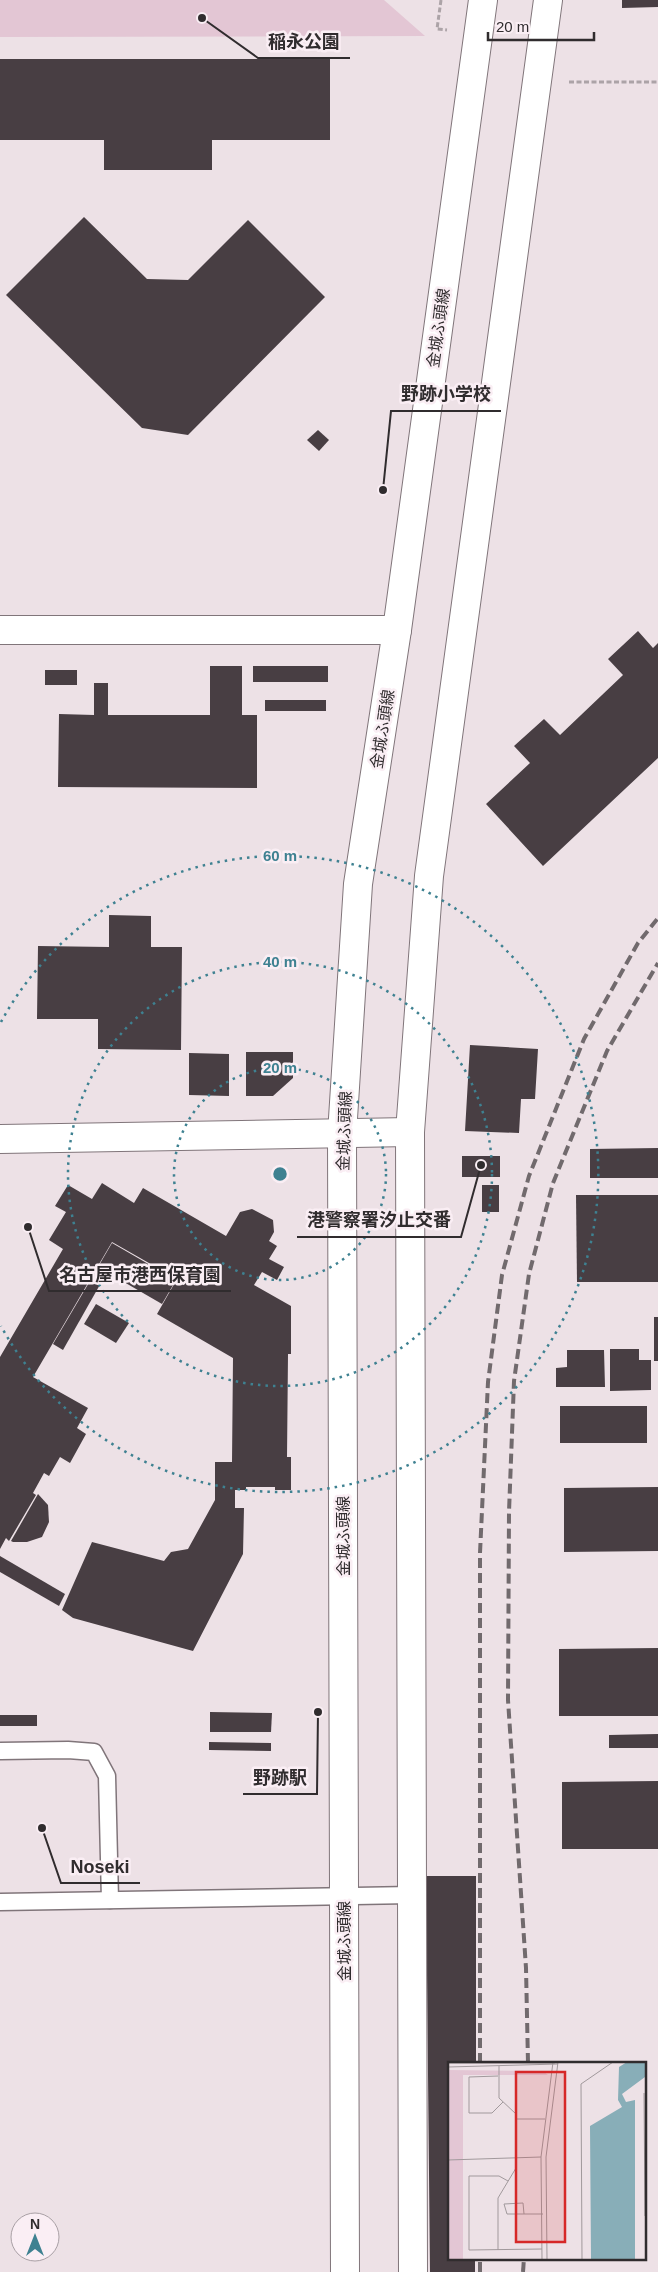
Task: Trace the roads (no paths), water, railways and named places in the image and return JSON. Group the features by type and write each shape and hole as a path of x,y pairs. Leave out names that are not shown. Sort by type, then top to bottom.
{"main road":[{"name":"金城ふ頭線","path":"345,2272 342,1134 358,884 397,630 483,0"},
{"path":"412,2272 410,1132 429,876 548,0"},
{"path":"0,630 397,630"},
{"path":"0,1139 410,1132"}],"lane":[{"path":"0,1751 68,1750 94,1752 107,1776 110,1900"},
{"path":"0,1902 412,1895"}],"railway":[{"path":"480,2062 480,1553 488,1382 502,1275 529,1176 584,1039 638,943 658,918"},
{"path":"528,2062 526,1968 508,1700 509,1512 514,1381 529,1274 553,1183 607,1051 658,963"},
{"path":"480,2260 480,2272"},
{"path":"523,2272 524,2260"}],"place":[{"name":"稲永公園","path":"202,18"},
{"name":"野跡小学校","path":"383,490"},
{"name":"港警察署汐止交番","path":"481,1165"},
{"name":"名古屋市港西保育園","path":"28,1227"},
{"name":"野跡駅","path":"318,1712"},
{"name":"Noseki","path":"42,1828"}]}
